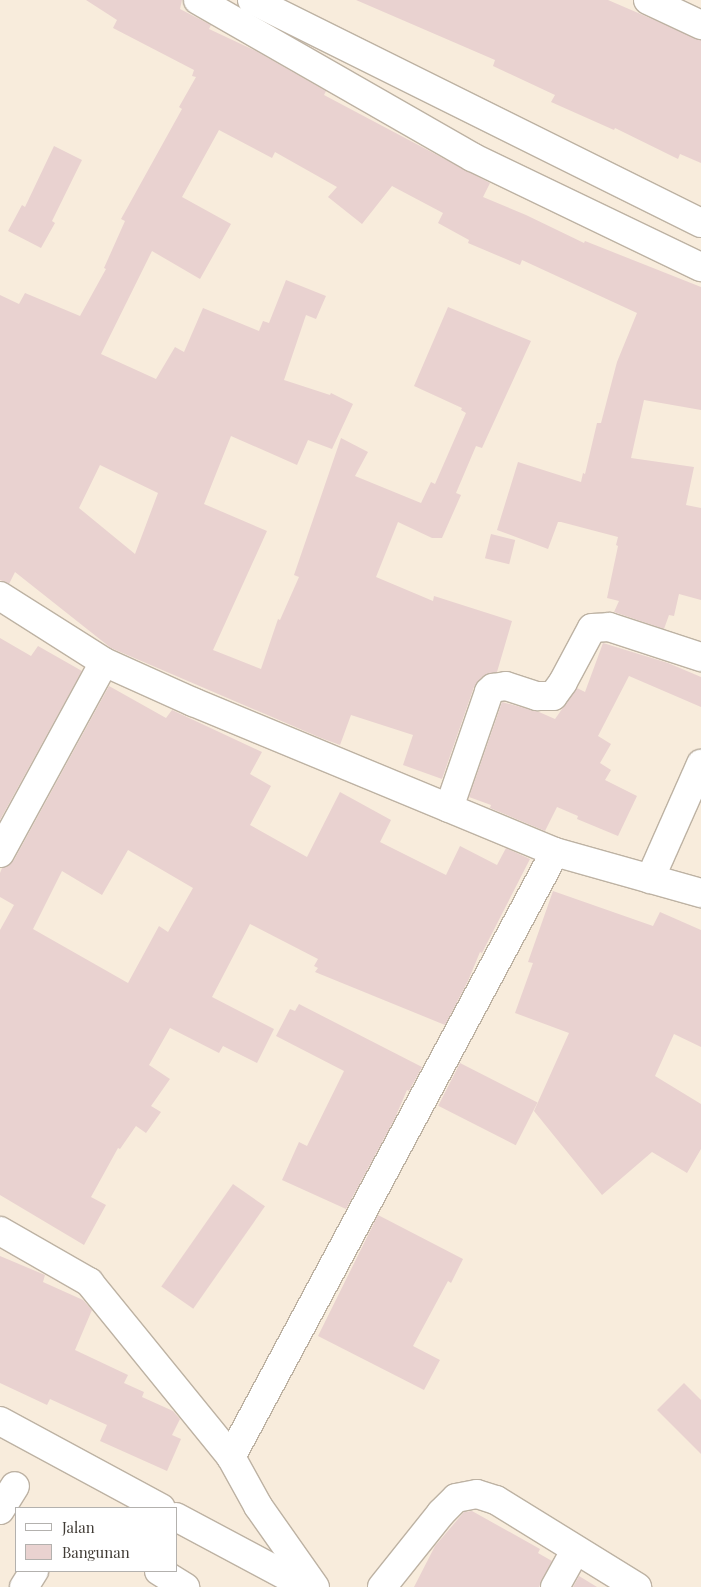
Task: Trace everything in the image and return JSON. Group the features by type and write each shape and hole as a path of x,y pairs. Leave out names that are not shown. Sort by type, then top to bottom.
{"street":[{"path":"252,0 701,223"},
{"path":"648,0 701,25"},
{"path":"210,4 472,157 701,267"},
{"path":"0,596 104,662 193,702 555,852 701,893"},
{"path":"449,808 489,692 493,688 506,686 537,696 553,696 563,682 592,628 609,627 701,657"},
{"path":"0,853 104,662"},
{"path":"650,879 701,764"},
{"path":"231,1457 555,852"},
{"path":"0,1231 89,1282 231,1457 258,1506 315,1587"},
{"path":"0,1421 159,1507"},
{"path":"0,1510 15,1486"},
{"path":"382,1587 441,1513 456,1498 477,1494 496,1500 575,1551 637,1587"},
{"path":"178,1517 307,1587"},
{"path":"555,1587 575,1551"},
{"path":"24,1587 33,1572"},
{"path":"161,1572 185,1587"}],"building":[{"path":"86,0 182,0 180,9 211,25 209,29 256,51 326,91 324,95 490,183 483,197 584,243 585,241 701,287 701,410 644,400 631,458 694,467 686,505 701,508 701,600 679,594 674,616 669,615 664,629 614,612 619,601 607,598 618,546 616,545 618,537 558,522 548,549 497,530 518,462 581,482 583,473 585,474 597,423 601,423 617,362 637,313 522,260 520,265 468,243 469,240 438,223 443,213 392,186 362,224 328,197 337,187 275,152 272,158 219,130 182,197 231,224 200,279 152,251 101,354 156,379 175,347 184,352 203,308 259,331 263,321 269,323 286,280 326,296 316,319 306,315 284,380 330,395 331,393 353,404 332,449 308,440 297,465 231,436 204,504 267,531 213,650 261,669 278,619 280,620 299,577 294,575 341,438 368,452 355,476 421,503 431,482 435,484 466,413 461,410 462,408 414,386 448,307 531,341 482,448 476,446 456,493 461,495 442,538 432,538 398,522 376,577 433,601 434,596 512,621 497,672 482,677 474,687 442,779 403,765 413,735 351,715 340,745 321,738 111,648 15,572 9,584 0,580 0,295 19,304 25,293 80,316 106,269 104,268 125,221 121,219 182,109 179,107 196,77 192,76 194,70 113,28 117,20","holes":["100,465 158,493 135,554 79,508"]},
{"path":"356,0 608,0 701,40 701,163 680,154 678,159 615,128 614,130 551,102 555,95 493,66 495,60"},
{"path":"54,146 82,160 52,221 55,223 41,248 8,231 22,205 25,207"},
{"path":"491,534 515,540 509,564 485,558"},
{"path":"0,638 31,656 38,646 82,671 0,820"},
{"path":"603,643 668,663 701,677 701,707 629,676 598,736 611,744 600,763 611,770 605,780 637,796 618,836 577,819 578,816 557,807 545,831 490,808 491,805 469,797 502,702 539,712 555,719 577,688 585,692"},
{"path":"109,686 166,718 172,710 262,752 250,774 271,786 250,825 307,857 340,792 391,820 380,842 446,875 460,846 497,865 506,848 530,859 482,953 480,952 468,981 445,1025 315,972 318,968 314,966 318,959 250,924 212,997 274,1029 257,1063 223,1046 219,1053 170,1028 149,1065 170,1079 151,1106 161,1112 146,1133 136,1126 120,1149 118,1148 91,1197 106,1205 84,1245 0,1195 0,930 14,905 0,897 0,873 2,868 14,860","holes":["128,850 193,888 168,932 159,926 128,983 33,929 62,871 102,895"]},
{"path":"553,891 653,926 660,912 701,930 701,1047 674,1034 655,1076 701,1104 701,1149 687,1173 652,1152 602,1195 534,1111 569,1033 515,1013 533,963 528,962"},
{"path":"299,1004 422,1067 409,1091 407,1090 395,1118 346,1209 282,1180 299,1142 307,1146 344,1071 276,1036 290,1009 295,1011"},
{"path":"460,1063 538,1102 516,1145 438,1106"},
{"path":"233,1184 265,1206 193,1309 161,1286"},
{"path":"378,1215 463,1259 451,1283 448,1281 413,1346 440,1360 424,1390 318,1336"},
{"path":"0,1256 45,1275 43,1282 83,1300 92,1310 75,1350 128,1375 124,1383 144,1392 142,1397 173,1411 180,1419 172,1435 181,1439 167,1471 100,1441 107,1425 50,1399 47,1405 0,1383"},
{"path":"684,1383 701,1400 701,1454 657,1410"},
{"path":"472,1511 540,1549 538,1553 552,1561 539,1587 414,1587 435,1546 464,1512"},
{"path":"579,1576 597,1587 573,1587"}]}
